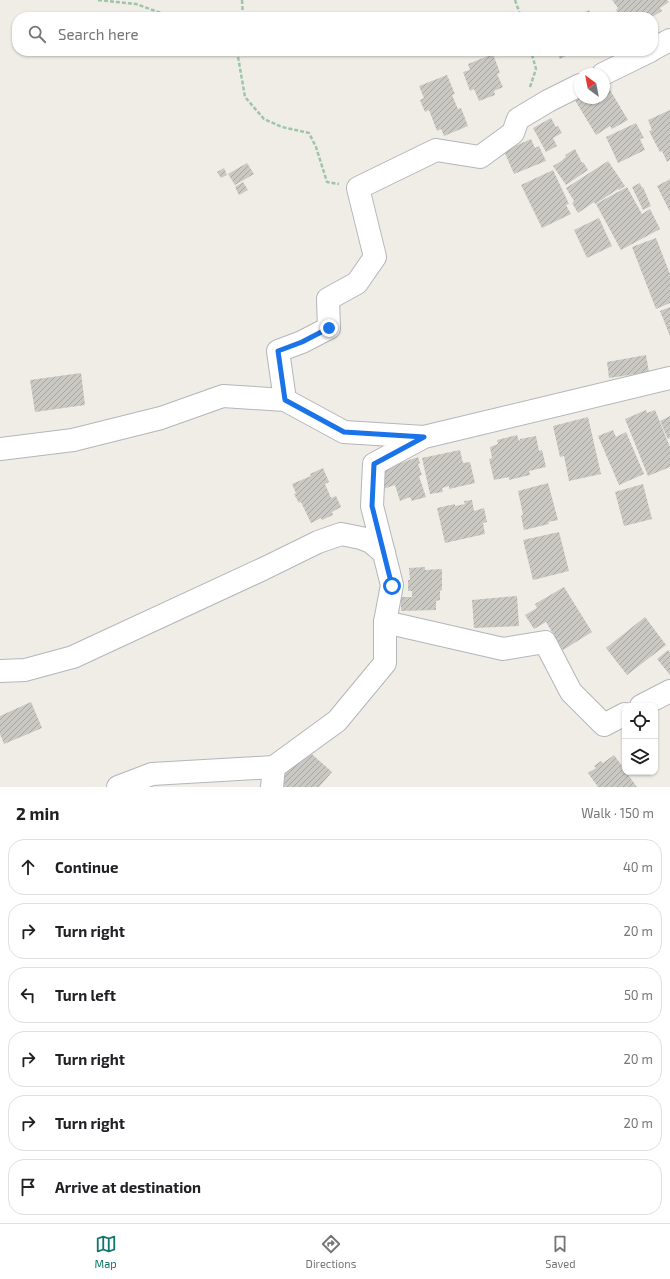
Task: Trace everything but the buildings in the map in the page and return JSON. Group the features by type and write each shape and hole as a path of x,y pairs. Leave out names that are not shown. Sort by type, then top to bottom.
{"street":[{"path":"658,46 670,40"},
{"path":"610,71 640,56"},
{"path":"285,400 278,351 302,342 329,328 328,299 357,283 375,257 358,188 436,150 480,156 513,133 518,119 548,101 574,88"},
{"path":"118,787 152,774 273,777 336,721 385,662 385,622 392,586 372,506 374,464 424,437 670,378"},
{"path":"0,448 73,440 161,418 223,396 285,400 344,432 424,437"},
{"path":"0,671 24,670 73,657 318,542 341,534 361,538 371,542 384,553"},
{"path":"385,622 503,649 545,642 571,692 604,725 622,716"},
{"path":"647,703 670,691"}],"path":[{"path":"98,0 136,4 158,12"},
{"path":"242,0 243,12"},
{"path":"515,0 519,12"},
{"path":"237,56 245,97 264,119 282,127 309,133 316,147 327,182 358,188"},
{"path":"518,119 536,69 532,56"}],"route":[{"path":"329,328 302,342 278,351 285,400 344,432 424,437 374,464 372,506 392,586"}]}
